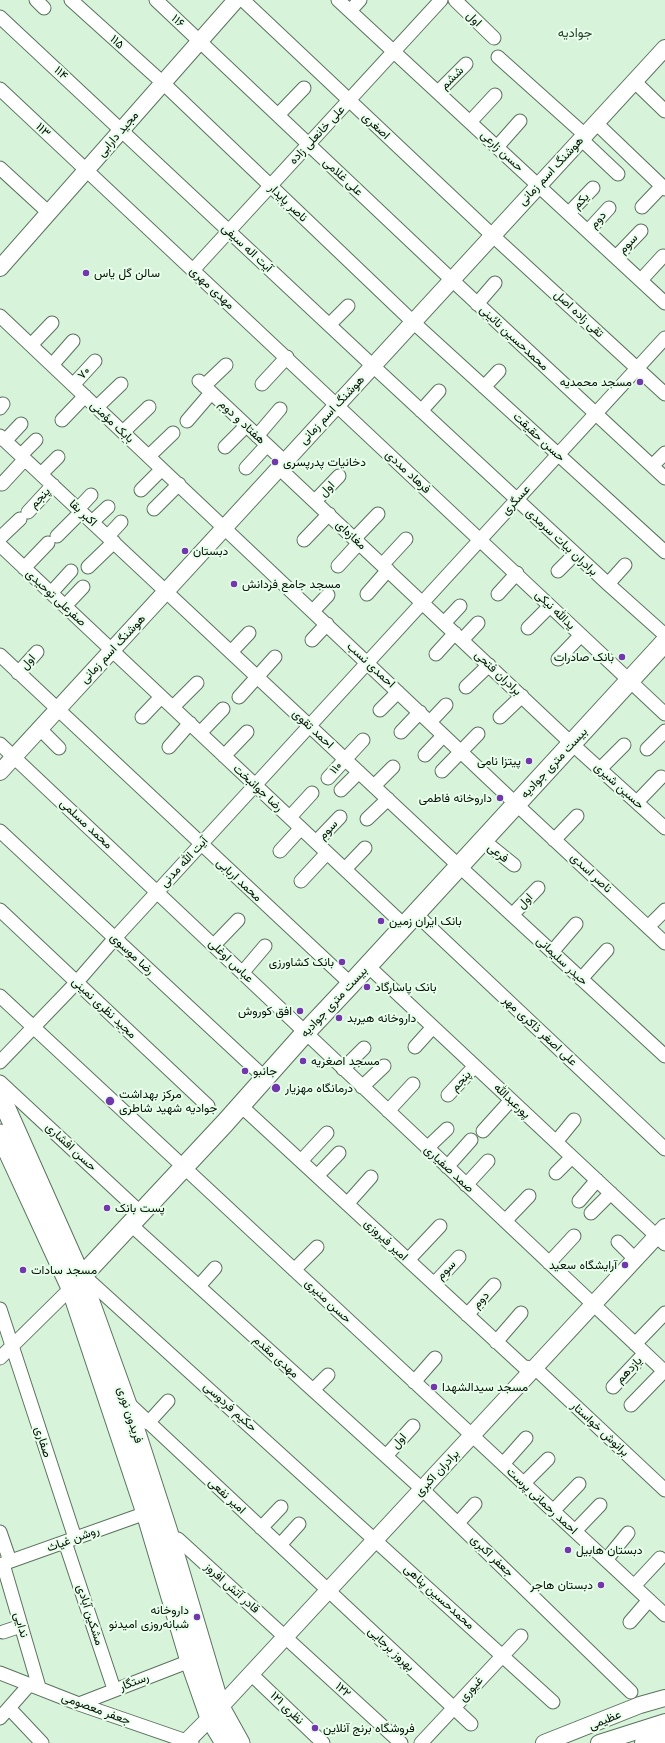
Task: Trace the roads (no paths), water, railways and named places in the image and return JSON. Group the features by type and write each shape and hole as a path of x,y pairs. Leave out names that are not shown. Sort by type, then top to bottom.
{"highway":[{"path":"646,1743 665,1737"}],"main road":[{"name":"بیست متری جوادیه","path":"78,1280 184,1167 304,1033 368,966 665,642"},
{"name":"فریدون نوری","path":"0,1095 78,1280 126,1402 153,1511"},
{"name":"فریدون نوری","path":"0,1134 78,1280 153,1511 197,1658 225,1743"},
{"name":"فریدون نوری","path":"215,1713 240,1743"}],"street":[{"name":"۱۱۵","path":"71,0 163,83"},
{"name":"۱۱۶","path":"156,0 200,41"},
{"name":"مجید دارابی","path":"0,268 236,0"},
{"name":"اصغری","path":"243,0 492,235"},
{"name":"حسن زارعی","path":"338,0 665,303"},
{"path":"350,11 360,0"},
{"name":"علی خانعلی زاده","path":"193,270 441,0"},
{"name":"اول","path":"455,0 494,38"},
{"name":"۱۱۴","path":"0,17 122,130"},
{"name":"علی غلامی","path":"200,41 452,280"},
{"name":"هوشنگ اسم زمانی","path":"0,772 665,48"},
{"path":"498,57 583,137 618,174"},
{"name":"ششم","path":"438,92 466,64"},
{"path":"635,82 665,111"},
{"name":"ناصر پایدار","path":"163,83 414,322"},
{"path":"278,115 304,88"},
{"name":"۱۱۳","path":"0,89 86,171"},
{"path":"470,122 495,96"},
{"path":"497,147 520,121"},
{"path":"596,123 663,187 642,206"},
{"name":"آیت اله سیفی","path":"122,130 373,366"},
{"path":"0,168 49,213"},
{"name":"مهدی مهری","path":"86,171 337,405"},
{"name":"یکم","path":"569,213 593,188"},
{"name":"دوم","path":"588,231 609,208"},
{"name":"سوم","path":"616,257 641,231"},
{"name":"تقی زاده اصل","path":"492,235 665,394"},
{"path":"641,280 664,256"},
{"name":"محمدحسین نائینی","path":"452,280 665,478"},
{"path":"477,304 495,283"},
{"path":"329,325 348,306"},
{"name":"بابک مؤمنی","path":"0,316 224,528"},
{"name":"حسن حقیقت","path":"414,322 665,552"},
{"path":"31,345 52,323"},
{"name":"عسگری","path":"368,662 665,338"},
{"path":"52,365 73,341"},
{"path":"262,384 287,357"},
{"name":"۷۰","path":"73,385 94,361"},
{"path":"187,421 204,387 226,365"},
{"name":"برادران بیات سرمدی","path":"373,366 575,554 665,635"},
{"path":"484,387 499,371"},
{"path":"97,407 121,384"},
{"name":"هفتاد و دوم","path":"204,387 267,445 282,465"},
{"path":"421,411 439,391"},
{"path":"62,420 85,396"},
{"name":"فرهاد مددی","path":"337,405 421,485 481,539"},
{"path":"123,432 149,407"},
{"path":"257,436 280,409"},
{"path":"2,438 20,424"},
{"path":"225,447 246,426"},
{"path":"149,456 173,433"},
{"name":"اکبر بقا","path":"2,438 166,591"},
{"path":"2,484 36,440"},
{"path":"246,468 267,445"},
{"path":"652,466 665,453"},
{"path":"41,474 58,457"},
{"name":"مغازه‌ای","path":"282,465 315,501 423,603"},
{"path":"141,490 162,469"},
{"name":"اول","path":"315,501 339,476"},
{"path":"154,509 178,484"},
{"name":"پنجم","path":"1,547 24,515 53,485"},
{"path":"24,568 80,510 91,495"},
{"path":"92,522 108,507"},
{"path":"304,540 329,514"},
{"path":"338,566 378,514"},
{"path":"88,567 111,539 121,522"},
{"name":"احمدی نسب","path":"224,528 368,662 516,804"},
{"path":"366,594 406,539"},
{"name":"یدالله نیکی","path":"481,539 665,714"},
{"name":"صفرعلی توحیدی","path":"1,547 112,650"},
{"path":"558,571 575,554"},
{"path":"608,584 625,565"},
{"path":"51,593 71,571"},
{"path":"498,594 517,574"},
{"path":"65,606 83,587"},
{"name":"احمد تقوی","path":"166,591 459,866"},
{"path":"313,611 328,595"},
{"name":"برادران فتحی","path":"423,603 572,744"},
{"path":"444,623 460,606"},
{"path":"528,628 550,606"},
{"path":"436,654 478,623"},
{"path":"312,640 327,624"},
{"path":"231,652 249,633"},
{"path":"558,659 581,635"},
{"name":"رضا جوانبخت","path":"112,650 327,853 410,920"},
{"name":"اول","path":"18,673 37,652"},
{"name":"محمد اربابی","path":"0,655 351,984"},
{"path":"238,697 275,657"},
{"name":"آیت‌ الله مدنی","path":"0,1062 76,983 115,938 368,662"},
{"path":"466,687 489,665"},
{"path":"173,708 197,683"},
{"path":"380,710 398,692"},
{"path":"500,717 522,696"},
{"path":"142,717 161,697"},
{"path":"430,722 446,705"},
{"path":"200,734 223,709"},
{"path":"401,732 420,712"},
{"path":"169,747 190,723"},
{"path":"40,729 59,748"},
{"path":"647,750 665,731"},
{"path":"224,756 247,732"},
{"path":"442,771 478,734"},
{"path":"425,755 444,736"},
{"name":"۱۱۰","path":"328,778 363,740"},
{"name":"محمد مسلمی","path":"0,744 158,891"},
{"name":"حسین شیری","path":"572,744 665,827"},
{"path":"600,769 624,745"},
{"path":"374,786 394,767"},
{"path":"341,790 359,772"},
{"path":"637,802 661,777"},
{"path":"290,817 312,793"},
{"path":"367,819 388,799"},
{"name":"ناصر اسدی","path":"516,804 665,943"},
{"path":"554,840 577,816"},
{"name":"سوم","path":"316,842 340,817"},
{"path":"280,851 301,828"},
{"name":"رضا موسوی","path":"0,831 265,1078"},
{"name":"فرعی","path":"483,840 514,865"},
{"path":"345,869 365,848"},
{"path":"301,881 327,853"},
{"name":"حیدر سلیمانی","path":"459,866 665,1056"},
{"name":"اول","path":"512,915 538,888"},
{"name":"عباس اوغلی","path":"158,891 304,1033"},
{"name":"مجید نظری نمینی","path":"0,910 208,1106"},
{"path":"648,927 665,910"},
{"path":"214,945 238,920"},
{"name":"علی اصغر ذاکری مهر","path":"410,920 665,1149"},
{"path":"552,952 576,924"},
{"path":"243,972 265,946"},
{"path":"581,979 607,950"},
{"name":"پورعبدالله","path":"368,966 611,1193 662,1236"},
{"name":"حسن منیری","path":"0,996 34,1026 472,1436"},
{"path":"415,1047 433,1027"},
{"name":"صمد صفیاری","path":"304,1033 664,1371"},
{"path":"343,1068 364,1048"},
{"path":"362,1087 384,1066"},
{"name":"پنجم","path":"448,1095 475,1066"},
{"name":"حسن افشاری","path":"0,1082 136,1219"},
{"path":"388,1111 413,1084"},
{"path":"484,1131 511,1100"},
{"name":"امیر فیروزی","path":"240,1105 524,1367 535,1368"},
{"path":"556,1142 574,1120"},
{"path":"427,1148 447,1129"},
{"path":"301,1161 327,1133"},
{"path":"447,1167 471,1140"},
{"path":"317,1176 338,1153"},
{"path":"556,1173 572,1157"},
{"path":"466,1185 488,1161"},
{"path":"347,1204 371,1177"},
{"path":"579,1201 597,1180"},
{"path":"591,1213 611,1193"},
{"path":"505,1221 529,1196"},
{"name":"مهدی مقدم","path":"136,1219 199,1286 422,1489"},
{"path":"408,1260 440,1226"},
{"path":"549,1263 574,1236"},
{"name":"برادران اکبری","path":"190,1742 285,1637 635,1259 662,1236"},
{"path":"618,1242 635,1259"},
{"path":"294,1270 317,1247"},
{"name":"سوم","path":"434,1284 459,1257"},
{"path":"199,1286 215,1268"},
{"name":"بیست متری جوادیه","path":"0,1358 78,1280"},
{"name":"حکیم فردوسی","path":"78,1280 376,1539"},
{"name":"دوم","path":"467,1315 494,1285"},
{"name":"صفاری","path":"0,1309 70,1540"},
{"path":"635,1344 665,1313"},
{"path":"496,1342 522,1314"},
{"name":"یازدهم","path":"613,1387 645,1353"},
{"path":"414,1382 435,1358"},
{"name":"برانوش خواستار","path":"535,1368 665,1490"},
{"path":"631,1405 664,1371"},
{"path":"314,1390 328,1375"},
{"path":"148,1422 168,1401"},
{"name":"امیر نفعی","path":"126,1402 148,1422 222,1497 261,1528 328,1591"},
{"name":"اول","path":"386,1456 413,1426"},
{"name":"احمد رحمانی پرست","path":"472,1436 649,1600 664,1611"},
{"path":"503,1464 526,1438"},
{"path":"523,1484 548,1459"},
{"path":"553,1511 579,1484"},
{"name":"جعفر اکبری","path":"422,1489 631,1692"},
{"path":"458,1523 475,1504"},
{"path":"575,1531 600,1505"},
{"path":"261,1528 281,1507"},
{"name":"روشن غیاث","path":"4,1563 153,1511"},
{"path":"280,1545 299,1524"},
{"name":"ندایی","path":"0,1532 4,1563 21,1626 34,1685"},
{"path":"606,1560 628,1533"},
{"name":"قادر آتش افروز","path":"178,1539 285,1637"},
{"name":"محمدحسین پناهی","path":"376,1539 553,1702"},
{"name":"مشکین آبادی","path":"70,1540 114,1689"},
{"path":"634,1586 660,1558"},
{"name":"بهروز برجایی","path":"328,1591 471,1724"},
{"path":"630,1622 649,1600"},
{"path":"3,1632 21,1626"},
{"name":"غیوری","path":"421,1743 521,1636"},
{"name":"۱۲۲","path":"285,1637 401,1743"},
{"name":"رستگار","path":"79,1704 114,1689 197,1658"},
{"name":"جعفر معصومی","path":"0,1673 34,1685 79,1704 190,1742"},
{"name":"نظری ۱۲۱","path":"251,1674 323,1743"},
{"path":"34,1685 4,1713 42,1743"},
{"name":"عظیمی","path":"544,1743 640,1705 665,1698"},
{"path":"600,1743 665,1722"}],"place":[{"name":"سالن گل یاس","path":"86,273"},
{"name":"مسجد محمدیه","path":"640,382"},
{"name":"دخانیات پدرپسری","path":"275,462"},
{"name":"دبستان","path":"185,551"},
{"name":"مسجد جامع فردانش","path":"234,584"},
{"name":"بانک صادرات","path":"622,657"},
{"name":"پیتزا نامی","path":"529,761"},
{"name":"داروخانه فاطمی","path":"500,798"},
{"name":"بانک ایران زمین","path":"381,921"},
{"name":"بانک کشاورزی","path":"342,962"},
{"name":"بانک پاسارگاد","path":"367,987"},
{"name":"افق کوروش","path":"300,1011"},
{"name":"داروخانه هیربد","path":"339,1018"},
{"name":"مسجد اصغریه","path":"303,1061"},
{"name":"جانبو","path":"245,1071"},
{"name":"درمانگاه مهزیار","path":"276,1088"},
{"name":"مرکز بهداشت جوادیه شهید شاطری","path":"110,1101"},
{"name":"پست بانک","path":"107,1208"},
{"name":"آرایشگاه سعید","path":"625,1265"},
{"name":"مسجد سادات","path":"23,1270"},
{"name":"مسجد سیدالشهدا","path":"434,1387"},
{"name":"دبستان هابیل","path":"568,1550"},
{"name":"دبستان هاجر","path":"601,1585"},
{"name":"داروخانه شبانه‌روزی امیدنو","path":"197,1617"},
{"name":"فروشگاه برنج آنلاین","path":"315,1728"}],"district":[{"name":"جوادیه","path":"575,33"}]}
